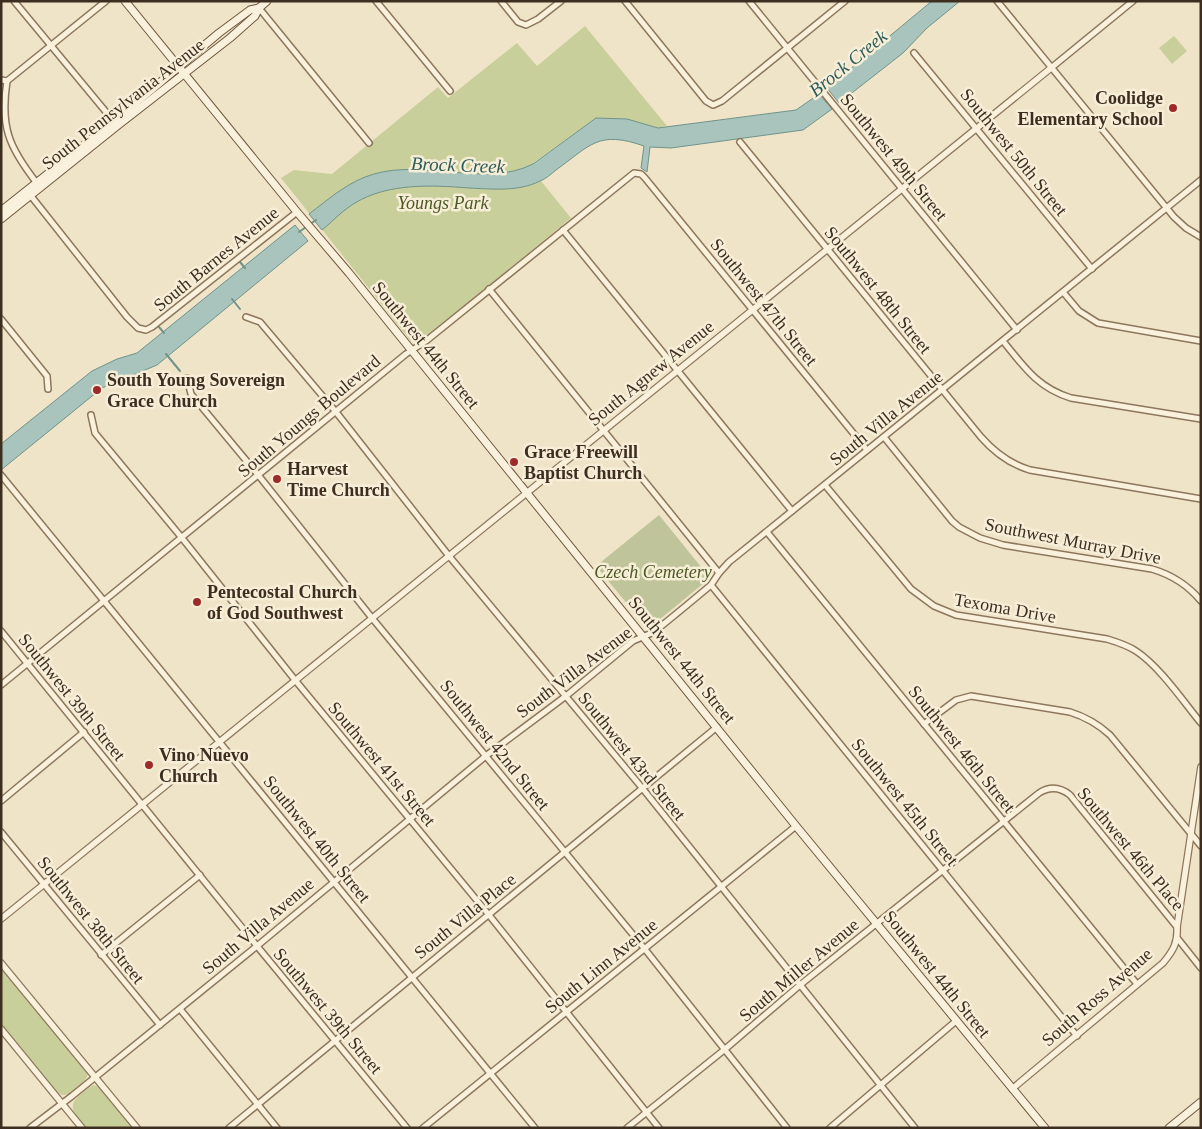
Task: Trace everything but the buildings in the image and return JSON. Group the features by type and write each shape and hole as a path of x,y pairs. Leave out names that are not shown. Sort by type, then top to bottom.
{"main road":[{"name":"Southwest 44th Street","path":"125,1 349,273 796,826 1044,1128"},
{"name":"South Pennsylvania Avenue","path":"1,211 36,182 185,74 255,16 259,8 267,1"},
{"name":"South Pennsylvania Avenue","path":"1,219 31,196 115,124 178,67 250,10 259,8"},
{"path":"1170,1128 1201,1102"}],"street":[{"path":"14,1 115,124"},
{"path":"31,196 36,182 17,158 8,141 3,109 4,80 106,1"},
{"path":"376,1 450,91"},
{"path":"501,1 518,22 526,25 538,20 560,1"},
{"path":"625,1 706,101 714,105 722,101 845,1"},
{"name":"Southwest 49th Street","path":"749,1 1017,330"},
{"path":"997,1 1166,208 1180,223 1201,237"},
{"name":"South Agnew Avenue","path":"1,919 1133,1"},
{"path":"259,8 369,143"},
{"name":"Southwest 50th Street","path":"914,53 1092,269"},
{"name":"Southwest 48th Street","path":"740,142 942,390 988,445 1005,459 1021,467 1040,472 1201,499"},
{"name":"South Youngs Boulevard","path":"1,685 411,350 426,341 630,176 638,173"},
{"name":"Southwest 47th Street","path":"638,173 645,178 867,450"},
{"name":"South Villa Avenue","path":"30,1128 180,1009 486,755 566,696 633,641 654,632 711,585 729,562 1201,180"},
{"name":"South Barnes Avenue","path":"31,196 127,317 138,328 146,330 297,212"},
{"path":"563,230 792,511"},
{"path":"489,289 719,573"},
{"path":"1063,292 1078,311 1098,323 1201,341"},
{"name":"Southwest 43rd Street","path":"246,316 260,322 336,412 449,556 643,789 915,1128"},
{"path":"1,319 47,376 48,389"},
{"path":"1003,341 1033,377 1061,395 1201,419"},
{"name":"Southwest 42nd Street","path":"187,378 191,394 372,618 644,948 787,1128"},
{"name":"Southwest 41st Street","path":"91,415 95,433 489,915 660,1128"},
{"name":"Southwest Murray Drive","path":"884,437 945,514 959,527 969,533 997,544 1152,569 1182,582 1201,601"},
{"name":"Southwest 40th Street","path":"1,475 535,1128"},
{"name":"Texoma Drive","path":"825,485 904,582 925,601 956,614 1107,639 1128,646 1141,654 1155,668 1201,723"},
{"name":"Southwest 46th Street","path":"767,532 1136,984"},
{"name":"Southwest 45th Street","path":"711,585 1077,1036"},
{"name":"Southwest 39th Street","path":"1,631 407,1128"},
{"path":"924,724 956,700 971,696 1070,712 1084,717 1110,735 1201,846"},
{"name":"South Villa Place","path":"229,1128 717,727"},
{"path":"1,801 84,732"},
{"path":"1178,939 1190,833 1201,767"},
{"name":"South Miller Avenue","path":"627,1128 724,1050 800,985 1043,790 1051,788 1062,790"},
{"name":"Southwest 46th Place","path":"1062,790 1073,798 1178,927"},
{"name":"South Linn Avenue","path":"423,1128 796,826"},
{"name":"Southwest 38th Street","path":"1,832 160,1025"},
{"path":"101,955 200,875"},
{"name":"Southwest 46th Place","path":"1178,939 1201,968"},
{"name":"South Ross Avenue","path":"1012,1089 1163,963 1174,949 1178,939"},
{"path":"1,963 137,1128"},
{"path":"180,1009 277,1128"},
{"path":"830,1128 956,1021"},
{"path":"1,1029 82,1128"}],"green space":[{"name":"Youngs Park","path":"585,26 667,126 658,128 627,119 596,118 533,163 541,181 571,218 421,341 413,342 281,178 294,170 332,174 438,87 448,98 517,43 537,66"},
{"path":"1174,36 1187,51 1172,64 1159,48"},
{"name":"Czech Cemetery","path":"659,515 710,578 648,629 596,566"},
{"path":"1,967 87,1071 88,1074 84,1081 66,1095 57,1092 1,1023"},
{"path":"94,1085 100,1087 133,1128 87,1128 76,1115 73,1103 81,1094"}],"water":[{"name":"Brock Creek","path":"932,1 960,1 927,28 903,53 839,103 827,88"},
{"name":"Brock Creek","path":"819,94 832,109 803,130 671,148 650,147 647,172 641,168 644,146 616,139 605,140 587,147 544,179 523,187 496,189 425,186 381,192 355,203 322,230 309,214 332,196 356,181 374,174 414,169 475,174 496,174 515,171 533,164 596,118 627,119 658,128 796,110"},
{"path":"295,225 308,241 157,365 102,388 1,470 1,444 92,371 117,359 137,353"}],"waterway":[{"name":"Brock Creek","path":"299,232 316,220"},
{"path":"240,262 245,268"},
{"path":"232,299 240,309"},
{"path":"159,327 164,333"},
{"path":"166,354 180,371"}],"place":[{"name":"Coolidge Elementary School","path":"1173,108"},
{"name":"South Young Sovereign Grace Church","path":"97,390"},
{"name":"Grace Freewill Baptist Church","path":"514,462"},
{"name":"Harvest Time Church","path":"277,479"},
{"name":"Pentecostal Church of God Southwest","path":"197,602"},
{"name":"Vino Nuevo Church","path":"149,765"}]}
